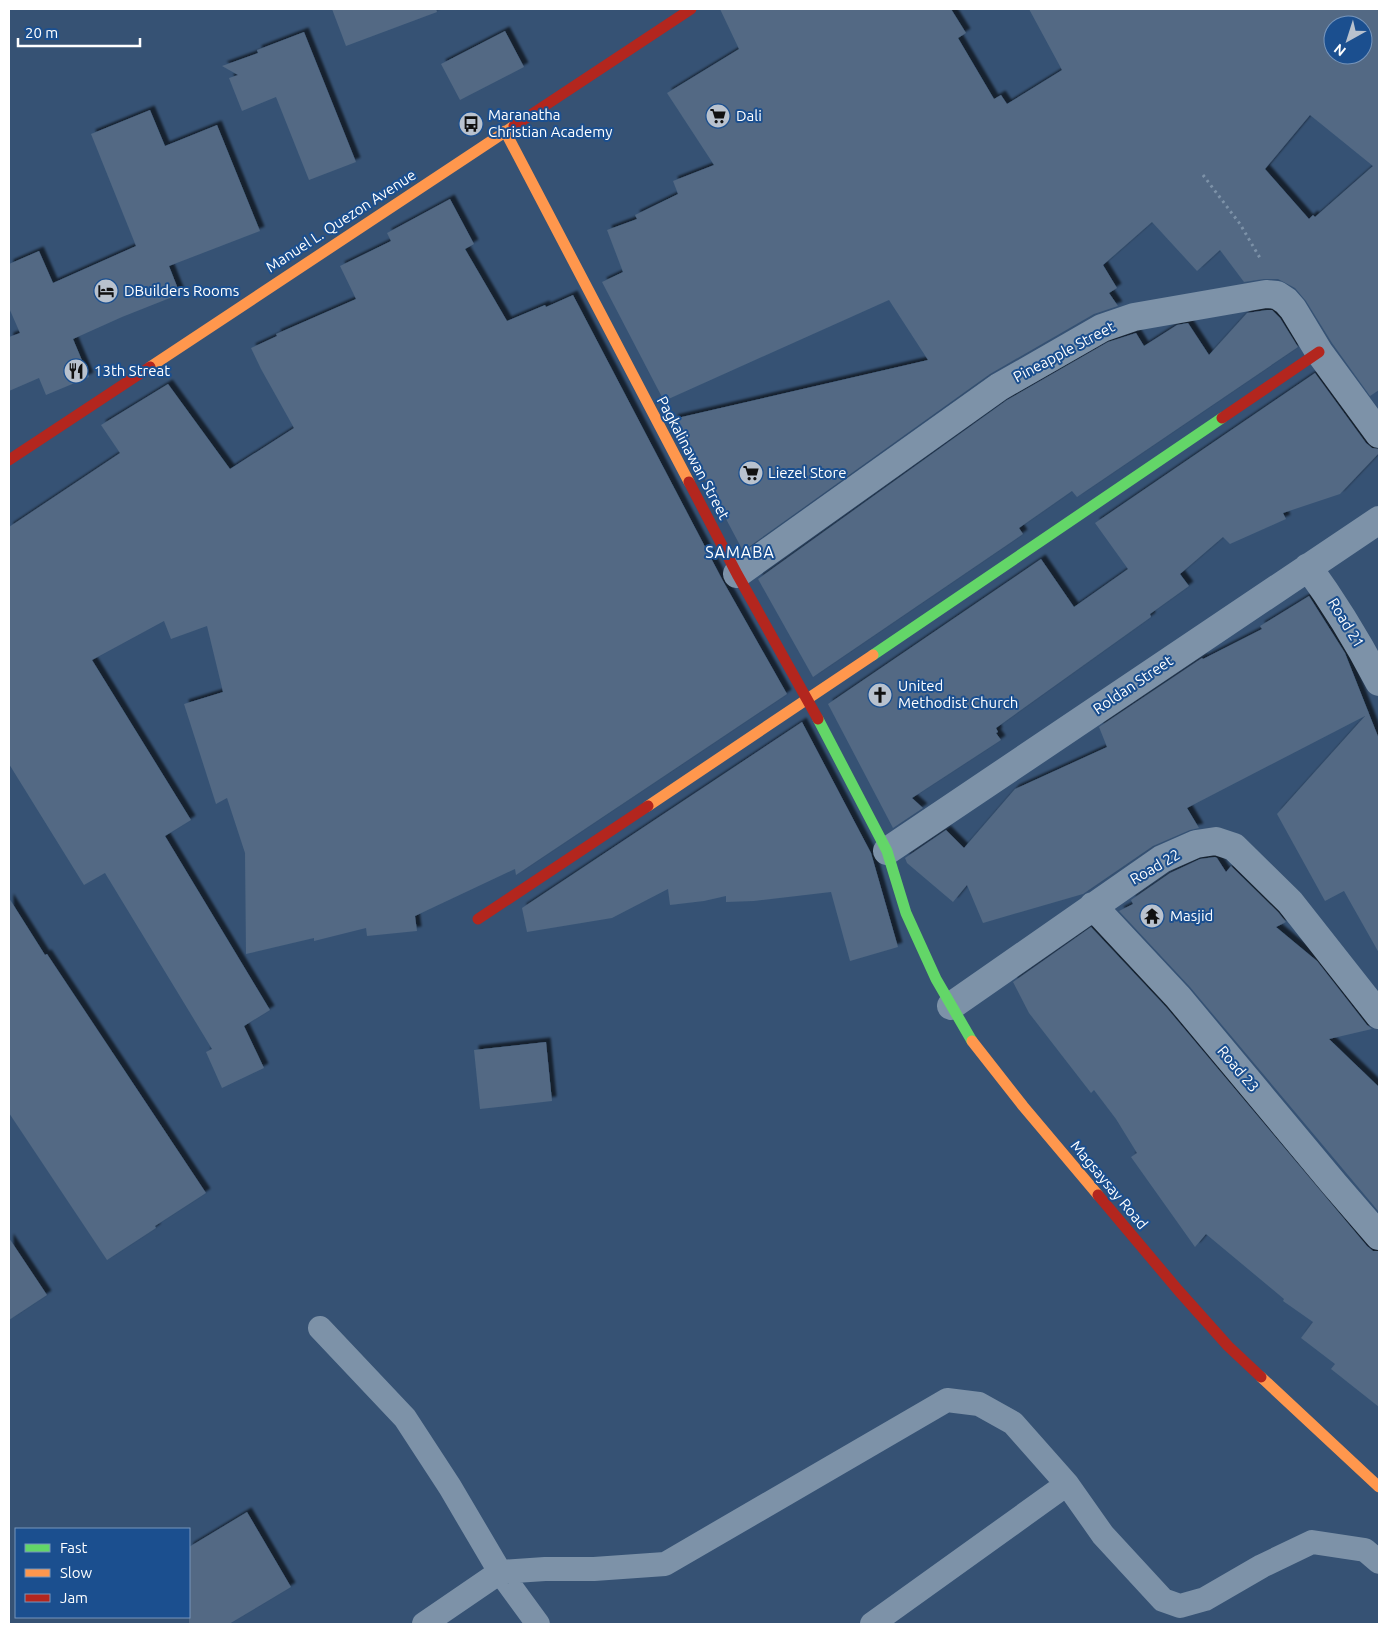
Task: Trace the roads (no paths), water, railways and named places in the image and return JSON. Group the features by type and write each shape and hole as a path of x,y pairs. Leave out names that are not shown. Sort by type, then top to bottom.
{"street":[{"name":"Manuel L. Quezon Avenue","path":"9,460 691,9"},
{"name":"Pagkalinawan Street","path":"505,131 737,574 808,699 887,851"},
{"name":"Pineapple Street","path":"737,574 999,388 1102,328 1134,317 1266,294 1277,295 1293,309 1319,352"},
{"path":"478,919 808,699 1319,352 1379,434"},
{"name":"Roldan Street","path":"887,851 1379,520"},
{"name":"Road 21","path":"1308,567 1360,644 1379,682"},
{"name":"Road 22","path":"951,1006 1162,859 1196,844 1216,842 1234,847 1290,902 1379,1015"},
{"name":"Magsaysay Road","path":"887,851 906,912 936,979 967,1034 1023,1106 1178,1290 1228,1346 1379,1487"},
{"name":"Road 23","path":"1093,906 1178,997 1379,1236"}],"lane":[{"path":"320,1328 405,1418 450,1487 500,1572 538,1624"},
{"path":"424,1624 500,1572 545,1569 594,1569 665,1564 947,1400 979,1404 1013,1423 1067,1484 1102,1535 1163,1600 1180,1606 1205,1599 1262,1566 1312,1542 1365,1550 1379,1562"},
{"path":"872,1624 1067,1484"}],"place":[{"name":"Dali","path":"718,116"},
{"name":"Maranatha Christian Academy","path":"471,124"},
{"name":"DBuilders Rooms","path":"106,291"},
{"name":"13th Streat","path":"76,371"},
{"name":"Liezel Store","path":"751,473"},
{"name":"United Methodist Church","path":"880,695"},
{"name":"Masjid","path":"1152,916"}],"district":[{"name":"SAMABA","path":"740,552"}]}
